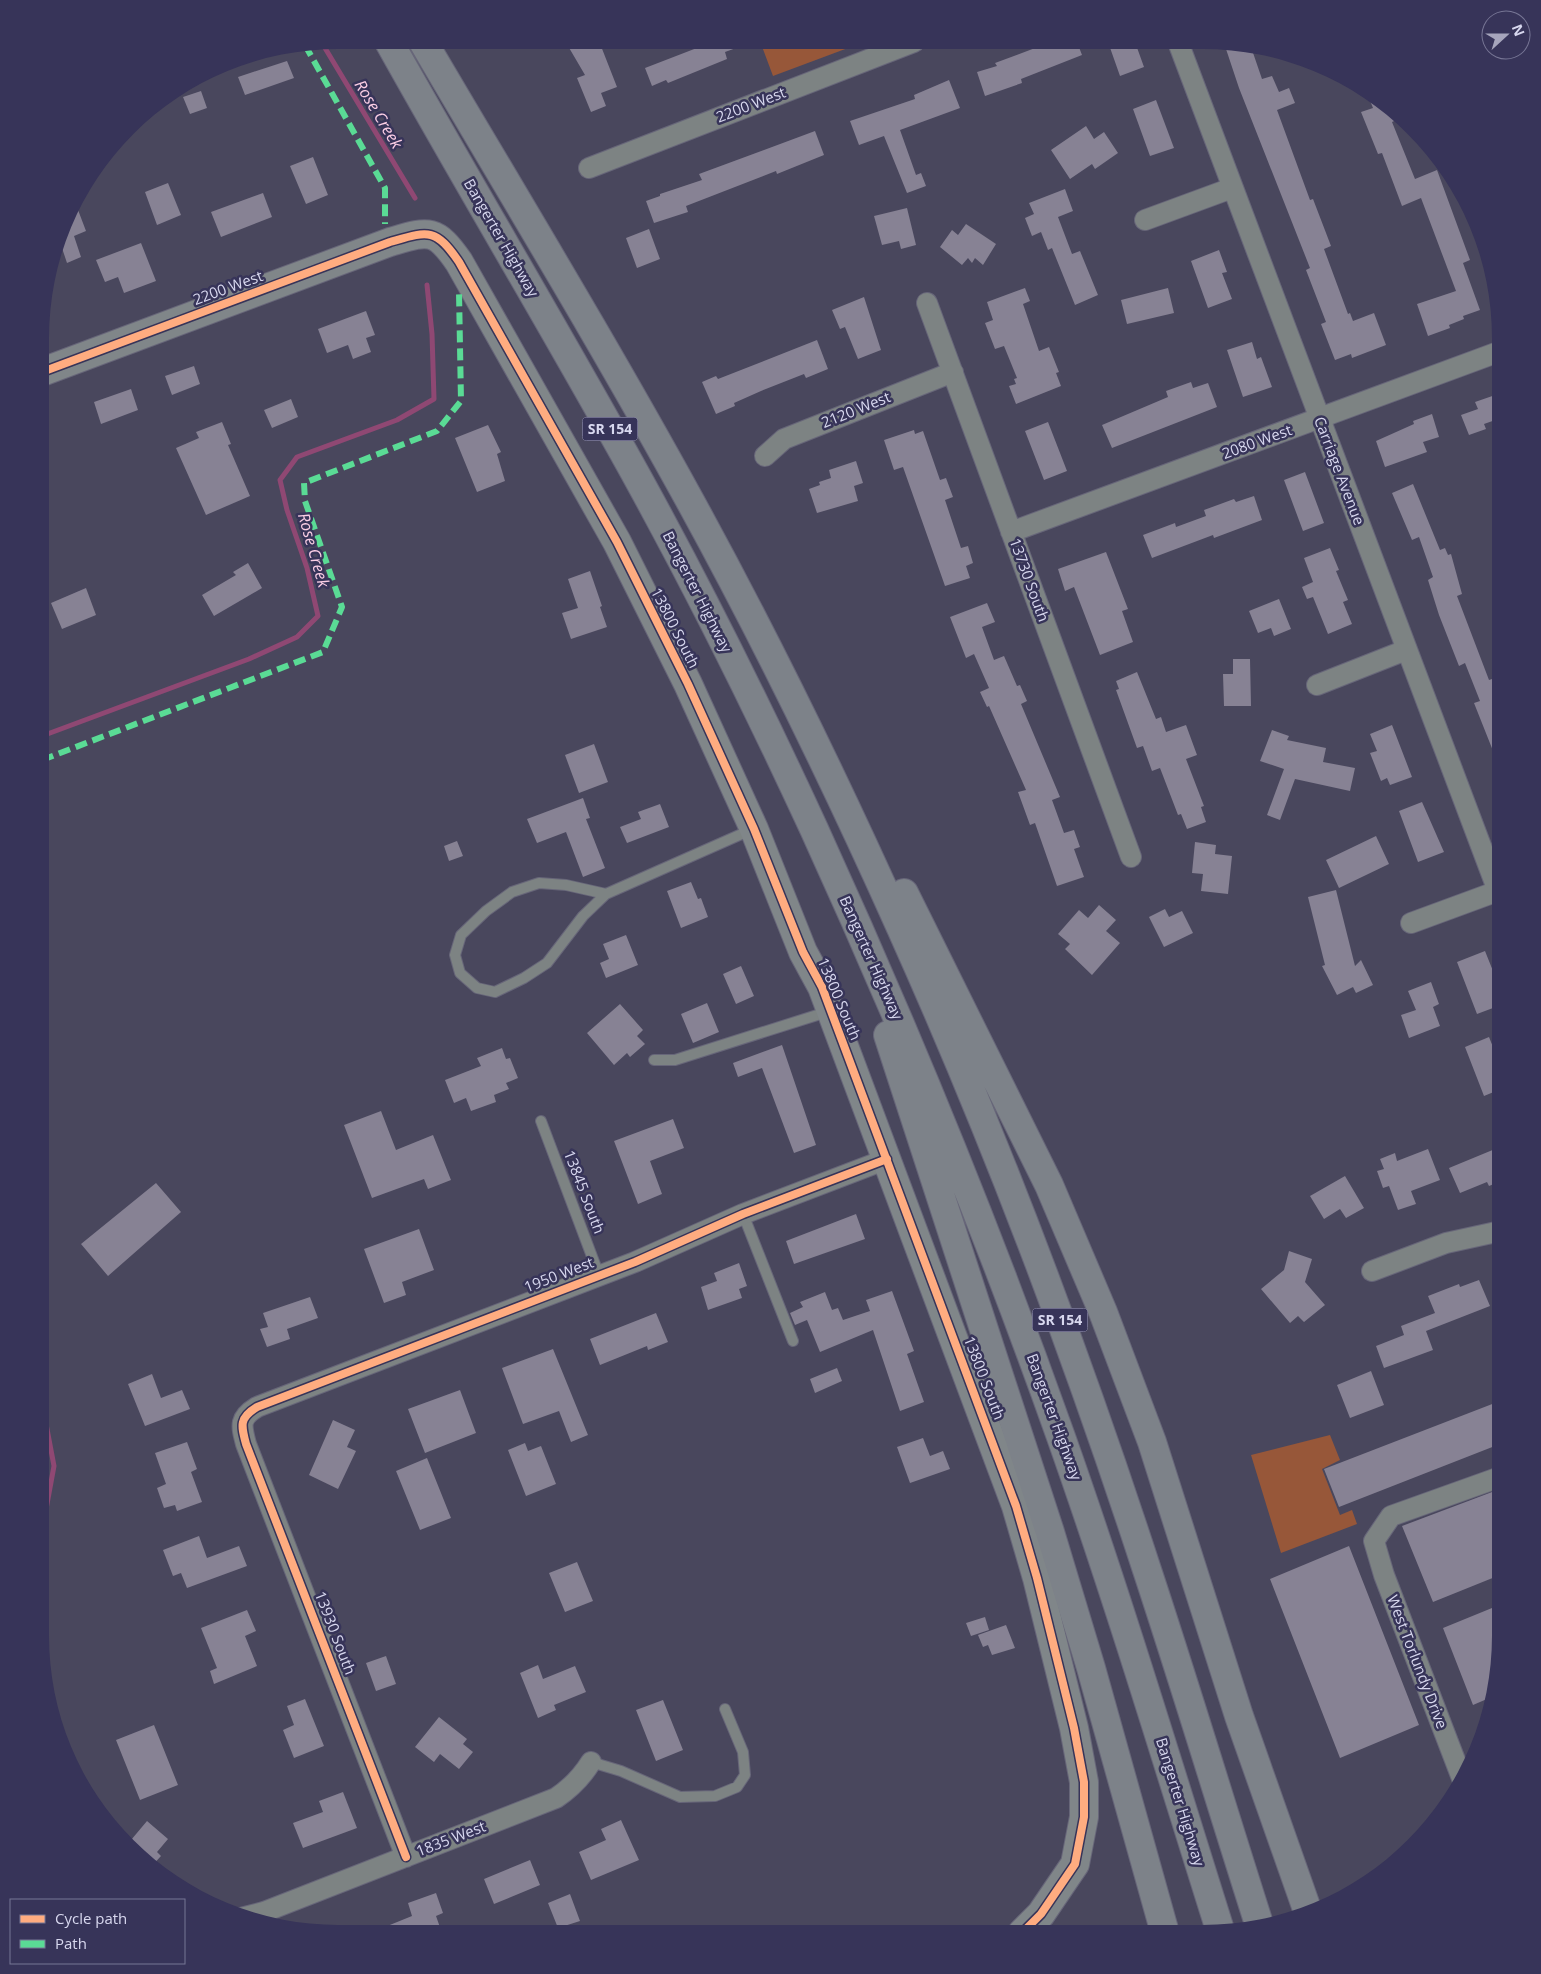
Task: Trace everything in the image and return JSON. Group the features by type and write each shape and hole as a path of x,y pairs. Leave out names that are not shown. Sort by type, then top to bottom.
{"highway":[{"name":"Bangerter Highway","path":"393,49 648,496 704,602 813,827 926,1086 1024,1335 1092,1527 1218,1925"},
{"name":"SR 154","path":"427,49 688,496 762,635 809,732 939,1014 1034,1251 1087,1394 1148,1571 1258,1920"},
{"path":"809,732 847,792 903,891 1019,1123 1080,1257 1148,1432 1261,1782 1307,1906"},
{"path":"813,827 869,979 1047,1522 1094,1677 1163,1925"}],"street":[{"name":"2200 West","path":"589,168 896,49"},
{"name":"Carriage Avenue","path":"1181,49 1492,877"},
{"path":"1144,220 1232,188"},
{"name":"2200 West","path":"49,369 390,242 423,232"},
{"name":"13800 South","path":"423,232 434,235 444,243 459,262 616,542 688,684 754,829 803,952 822,986 1022,1526 1074,1728 1084,1782 1084,1818 1075,1864 1041,1914 1030,1925"},
{"name":"13730 South","path":"927,303 1131,857"},
{"name":"2080 West","path":"1011,532 1320,419 1492,353"},
{"name":"2120 West","path":"764,456 784,439 952,372"},
{"path":"1318,685 1406,650"},
{"path":"1411,923 1492,897"},
{"name":"1950 West","path":"243,1419 257,1407 635,1262 742,1214 887,1159"},
{"path":"1372,1271 1446,1243 1492,1233"},
{"name":"13930 South","path":"243,1419 242,1431 246,1444 406,1857"},
{"name":"West Torlundy Drive","path":"1459,1770 1384,1575 1374,1542 1391,1516 1492,1480"},
{"name":"1835 West","path":"258,1914 556,1798 570,1789 582,1777 591,1762"}],"lane":[{"path":"606,894 566,885 539,883 512,892 486,911 461,935 455,955 460,973 477,988 495,992 524,978 547,963 583,916 606,894 754,829"},
{"path":"654,1060 676,1060 831,1011"},
{"name":"13845 South","path":"541,1120 599,1275"},
{"path":"742,1214 793,1341"},
{"path":"591,1762 621,1771 680,1797 715,1796 737,1787 745,1775 743,1752 725,1709"}],"shaded area":[{"path":"763,49 845,49 773,76"},
{"path":"1330,1435 1340,1460 1322,1469 1340,1515 1352,1510 1357,1524 1281,1553 1251,1455"}],"building":[{"path":"570,49 602,49 617,87 601,93 606,106 591,112 577,78 585,75"},
{"path":"694,49 733,49 725,52 727,59 668,83 666,80 652,86 645,68"},
{"path":"1032,49 1080,49 1082,55 1021,79 1022,83 985,96 977,72 997,66 995,63"},
{"path":"1110,49 1138,49 1144,67 1120,76"},
{"path":"1226,49 1253,53 1262,79 1272,76 1279,92 1289,88 1295,103 1277,110 1310,200 1313,199 1331,246 1324,249 1348,314 1350,313 1353,321 1374,313 1386,345 1352,358 1351,354 1335,360 1321,324 1326,322 1306,270 1310,268 1239,88"},
{"path":"287,61 294,78 245,95 238,77"},
{"path":"949,80 960,108 900,130 916,175 921,173 926,186 907,193 884,136 859,145 850,121 915,99 914,95"},
{"path":"201,91 207,108 190,114 183,97"},
{"path":"1156,100 1174,148 1150,156 1133,109"},
{"path":"1371,102 1395,121 1392,122 1415,179 1437,170 1470,260 1463,263 1480,310 1463,316 1464,319 1449,325 1450,328 1428,336 1417,304 1456,291 1421,198 1402,206 1382,153 1378,154 1361,112 1373,108"},
{"path":"1086,126 1094,139 1104,132 1118,153 1095,169 1092,164 1070,179 1051,150"},
{"path":"815,131 824,155 777,174 776,171 686,206 688,212 654,223 646,201 660,196 660,194 702,180 699,174"},
{"path":"313,157 328,195 306,204 290,166"},
{"path":"168,183 181,215 157,225 145,192"},
{"path":"1065,189 1073,211 1058,217 1072,254 1080,251 1098,295 1075,305 1052,248 1048,250 1041,232 1032,236 1025,218 1034,214 1029,203"},
{"path":"263,193 272,217 221,237 211,212"},
{"path":"907,208 916,245 901,249 899,241 882,245 874,216"},
{"path":"78,211 86,231 74,236 81,257 67,263 63,250"},
{"path":"966,224 996,244 983,265 975,258 972,263 968,258 962,265 940,247 952,230 958,235"},
{"path":"649,229 660,259 637,268 626,238"},
{"path":"141,243 156,281 124,293 118,277 105,282 96,260"},
{"path":"1219,250 1227,272 1222,273 1232,299 1208,308 1191,261"},
{"path":"1025,288 1030,301 1023,304 1039,351 1049,347 1059,372 1056,373 1061,386 1016,404 1009,386 1016,384 1014,379 1017,378 1004,346 995,349 985,323 993,320 987,302"},
{"path":"1168,288 1174,313 1127,324 1121,300"},
{"path":"864,297 881,350 858,359 845,327 840,329 832,310"},
{"path":"366,311 375,335 366,338 371,352 353,359 348,345 327,353 318,329"},
{"path":"817,340 828,369 806,378 804,374 761,391 734,403 735,406 716,414 702,382 716,376 718,379"},
{"path":"1252,342 1257,359 1261,357 1272,387 1243,397 1227,350"},
{"path":"194,366 200,384 172,395 165,376"},
{"path":"1191,382 1193,388 1208,383 1217,407 1112,448 1102,425 1168,397 1166,391"},
{"path":"131,389 138,410 101,424 94,402"},
{"path":"1492,396 1492,421 1484,424 1486,429 1469,435 1461,415 1478,409 1475,402"},
{"path":"291,399 298,417 272,428 264,410"},
{"path":"1432,414 1439,437 1423,442 1427,452 1385,467 1376,441 1414,424 1413,421"},
{"path":"222,422 231,444 228,445 250,496 206,515 176,448 199,438 196,432"},
{"path":"1048,422 1067,471 1044,480 1025,431"},
{"path":"488,425 501,452 497,454 505,481 477,492 455,438"},
{"path":"914,430 915,434 923,431 940,480 946,478 953,497 945,500 961,548 968,546 973,563 966,566 970,578 945,586 903,467 894,470 884,440"},
{"path":"856,461 863,483 854,486 858,501 817,513 809,489 820,485 819,482 831,478 829,470"},
{"path":"1305,472 1324,523 1303,531 1284,480"},
{"path":"1413,484 1440,550 1445,548 1448,555 1451,554 1462,594 1457,596 1489,680 1492,679 1492,748 1474,703 1480,701 1465,663 1459,666 1439,615 1428,580 1433,577 1419,537 1412,540 1392,493"},
{"path":"1254,496 1262,520 1214,538 1213,535 1152,558 1143,535 1175,523 1176,527 1206,516 1204,510 1234,499 1236,502"},
{"path":"1330,548 1339,570 1336,571 1348,600 1343,602 1352,624 1328,634 1313,597 1307,599 1302,587 1313,582 1304,558"},
{"path":"1106,552 1128,609 1122,611 1133,642 1100,655 1074,587 1065,591 1058,569"},
{"path":"248,563 262,588 214,616 202,595 236,575 233,572"},
{"path":"590,571 607,627 571,639 562,613 578,608 568,579"},
{"path":"86,588 96,615 62,629 51,603"},
{"path":"1279,599 1291,629 1274,636 1271,628 1258,633 1249,611"},
{"path":"987,603 995,622 982,627 994,660 1004,656 1017,686 1020,685 1027,701 1021,704 1060,797 1052,800 1064,833 1074,830 1080,847 1074,849 1084,877 1057,886 1035,823 1030,825 1018,792 1026,790 989,706 987,707 980,692 989,688 974,654 966,658 950,617"},
{"path":"1233,659 1250,659 1251,706 1224,706 1223,674 1233,674"},
{"path":"1137,672 1156,719 1161,717 1166,732 1186,725 1197,755 1186,759 1204,806 1201,807 1206,822 1187,829 1181,814 1178,815 1160,768 1152,771 1143,746 1137,748 1116,690 1119,689 1116,681"},
{"path":"1392,725 1412,777 1390,785 1387,778 1381,781 1370,753 1377,751 1370,734"},
{"path":"1272,730 1289,736 1287,740 1326,748 1323,762 1355,768 1350,791 1295,779 1280,820 1267,815 1284,769 1260,761"},
{"path":"594,744 608,782 579,793 565,755"},
{"path":"583,798 590,818 586,819 605,868 583,877 566,832 537,843 527,819"},
{"path":"1422,802 1444,852 1418,862 1399,811"},
{"path":"660,804 669,827 627,843 620,827 641,819 638,812"},
{"path":"1376,836 1389,864 1339,888 1326,860"},
{"path":"457,841 463,856 449,861 444,846"},
{"path":"1195,842 1216,845 1215,854 1232,856 1228,894 1201,891 1203,874 1192,873"},
{"path":"691,882 698,899 701,898 708,917 681,928 667,891"},
{"path":"1336,890 1355,966 1361,960 1373,985 1356,993 1353,987 1337,995 1322,966 1325,965 1308,897"},
{"path":"1099,905 1116,920 1106,931 1120,943 1092,975 1065,949 1070,944 1058,934 1079,910 1088,918"},
{"path":"1165,909 1169,917 1182,911 1193,933 1164,947 1149,917"},
{"path":"626,935 638,965 606,978 600,963 609,959 603,944"},
{"path":"1485,951 1492,968 1492,1008 1477,1014 1457,962"},
{"path":"741,966 754,996 736,1004 723,974"},
{"path":"1431,982 1439,1004 1433,1007 1440,1026 1409,1038 1401,1015 1416,1010 1408,991"},
{"path":"707,1003 719,1032 693,1043 681,1014"},
{"path":"620,1004 643,1030 637,1036 645,1044 630,1057 627,1053 614,1065 587,1033"},
{"path":"1489,1037 1492,1044 1492,1093 1484,1096 1465,1047"},
{"path":"782,1045 816,1145 794,1153 762,1068 738,1077 733,1063"},
{"path":"502,1048 506,1059 510,1058 518,1078 506,1083 509,1089 494,1095 496,1102 471,1111 466,1098 454,1103 445,1080 481,1066 477,1058"},
{"path":"381,1111 396,1150 433,1135 451,1180 428,1189 424,1179 372,1198 344,1125"},
{"path":"673,1119 684,1148 650,1161 662,1194 638,1204 614,1141"},
{"path":"1428,1149 1440,1180 1411,1191 1416,1204 1398,1210 1389,1186 1383,1188 1377,1171 1384,1169 1380,1159 1395,1153 1397,1161"},
{"path":"1492,1150 1492,1185 1489,1186 1487,1182 1460,1193 1449,1168"},
{"path":"1345,1176 1364,1208 1346,1218 1340,1209 1324,1219 1310,1196"},
{"path":"156,1183 181,1212 108,1276 81,1244"},
{"path":"856,1214 865,1239 794,1264 786,1241"},
{"path":"419,1229 434,1270 402,1282 406,1295 384,1303 364,1249"},
{"path":"1289,1251 1312,1259 1305,1282 1325,1305 1304,1322 1298,1316 1290,1323 1261,1289 1284,1270"},
{"path":"739,1263 747,1286 739,1289 742,1298 708,1310 701,1287 717,1281 714,1273"},
{"path":"1479,1280 1490,1306 1426,1331 1433,1350 1384,1368 1376,1346 1404,1335 1401,1326 1435,1313 1428,1296 1459,1284 1460,1287"},
{"path":"892,1291 914,1351 907,1354 924,1402 900,1411 873,1330 820,1352 807,1320 795,1325 790,1313 803,1307 800,1302 825,1292 832,1310 838,1308 843,1320 870,1311 866,1300"},
{"path":"310,1297 318,1318 287,1329 290,1339 267,1347 260,1329 268,1327 263,1313"},
{"path":"656,1313 668,1342 648,1350 647,1346 600,1365 590,1339"},
{"path":"553,1349 588,1435 571,1442 559,1411 523,1424 502,1368"},
{"path":"837,1368 842,1381 815,1393 810,1379"},
{"path":"1371,1371 1384,1405 1350,1418 1337,1385"},
{"path":"152,1374 161,1398 182,1390 190,1409 145,1426 128,1384"},
{"path":"460,1390 476,1433 425,1453 408,1409"},
{"path":"1492,1404 1492,1447 1339,1507 1324,1469"},
{"path":"333,1420 355,1430 347,1447 356,1451 338,1489 309,1475"},
{"path":"923,1438 930,1456 943,1451 950,1469 910,1483 897,1447"},
{"path":"187,1442 197,1469 191,1472 202,1502 177,1511 175,1505 164,1508 157,1488 166,1484 155,1453"},
{"path":"525,1443 528,1451 541,1446 556,1484 526,1496 508,1450"},
{"path":"427,1458 451,1518 420,1530 396,1471"},
{"path":"1492,1492 1492,1578 1433,1602 1402,1526"},
{"path":"199,1536 207,1558 239,1546 247,1566 187,1588 181,1573 173,1576 163,1550"},
{"path":"1349,1546 1419,1725 1340,1758 1270,1579"},
{"path":"577,1562 593,1601 565,1612 549,1573"},
{"path":"1492,1608 1492,1655 1485,1700 1473,1705 1443,1628"},
{"path":"247,1610 256,1631 245,1636 257,1666 214,1684 210,1671 217,1668 201,1628"},
{"path":"985,1617 989,1630 971,1636 966,1623"},
{"path":"1006,1625 1015,1648 992,1655 988,1645 983,1647 978,1635"},
{"path":"386,1656 396,1684 376,1691 366,1663"},
{"path":"538,1665 543,1679 575,1666 586,1692 554,1705 556,1710 538,1718 520,1673"},
{"path":"305,1699 324,1746 294,1758 283,1730 294,1725 287,1706"},
{"path":"663,1700 683,1750 656,1761 636,1710"},
{"path":"439,1717 467,1739 463,1744 473,1752 459,1769 440,1754 434,1762 415,1747"},
{"path":"154,1725 178,1785 140,1800 116,1740"},
{"path":"343,1792 357,1828 303,1848 293,1823 323,1812 319,1801"},
{"path":"621,1820 639,1860 591,1880 579,1852 606,1840 601,1829"},
{"path":"147,1821 168,1839 157,1852 161,1856 156,1861 132,1839"},
{"path":"530,1860 540,1885 494,1904 484,1879"},
{"path":"436,1893 443,1913 436,1916 439,1925 390,1925 412,1916 408,1903"},
{"path":"570,1894 580,1921 567,1925 557,1925 548,1903"}],"waterway":[{"name":"Rose Creek","path":"326,49 415,198"},
{"name":"Rose Creek","path":"49,733 249,659 297,637 318,616 307,568 287,510 280,480 297,457 397,420 434,399 432,334 427,285"},
{"name":"Rose Creek","path":"49,1440 54,1466 49,1493"}],"marked path":[{"path":"308,50 385,188 385,224"},
{"path":"49,757 323,652 342,607 305,501 304,483 437,431 461,401 459,292"}],"cycle path":[{"path":"49,369 403,238 422,234 437,237 459,262 617,542 688,684 754,829 803,952 822,987 1016,1506 1037,1578 1074,1728 1084,1782 1084,1817 1075,1864 1041,1914 1030,1925"},
{"path":"406,1857 246,1444 243,1432 244,1419 257,1407 635,1262 743,1214 887,1159"}]}
